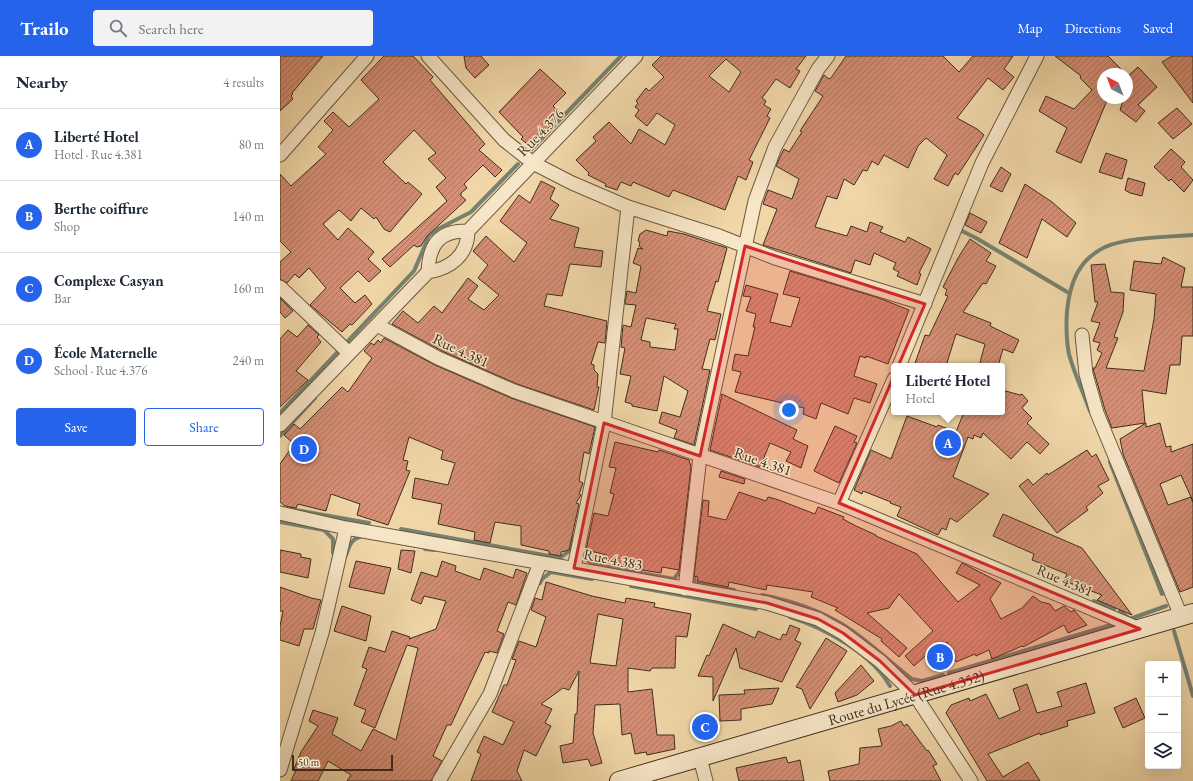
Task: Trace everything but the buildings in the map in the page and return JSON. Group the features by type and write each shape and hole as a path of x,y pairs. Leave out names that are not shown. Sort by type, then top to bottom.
{"main road":[{"name":"Route du Lycée (Rue 4.352)","path":"619,781 1187,615"}],"street":[{"path":"280,155 368,56"},
{"path":"428,56 504,140 533,163 572,183 628,207 719,236 833,277 925,304"},
{"name":"Rue 4.376","path":"468,230 636,56"},
{"path":"685,589 700,456 755,201 775,147 818,70 828,56"},
{"path":"900,363 982,163 1036,56"},
{"path":"574,568 604,423 628,207"},
{"path":"280,425 428,272 444,268 460,256 468,239 468,230 449,232 435,242 428,259 428,272"},
{"path":"280,287 349,353"},
{"name":"Rue 4.381","path":"377,325 452,364 514,391 839,503 1140,629"},
{"path":"1082,334 1086,374 1097,413 1187,615"},
{"path":"839,503 891,386"},
{"name":"Rue 4.383","path":"280,513 346,528 767,603 818,619 843,633 880,661 915,695 971,781"},
{"path":"280,770 322,634 346,528"},
{"path":"439,781 490,694 540,563"},
{"path":"700,758 706,781"}],"highlighted area":[{"path":"745,246 925,304 839,503 1140,629 915,695 880,661 843,633 818,619 767,603 574,568 604,423 700,456"}],"waterway":[{"path":"526,155 621,56"},
{"path":"280,413 414,271 429,236 438,229 471,212 518,164"},
{"path":"956,233 962,231 976,238 1069,293"},
{"path":"1090,411 1073,368 1067,343 1066,322 1068,301 1077,273 1088,259 1096,252 1114,244 1148,238 1193,235"},
{"path":"280,436 315,398"},
{"path":"1110,462 1162,594"},
{"path":"290,509 369,523"},
{"path":"280,522 324,530 333,539 333,553"},
{"path":"401,529 560,558 569,551 572,537"},
{"path":"346,555 352,541 360,537"},
{"path":"425,549 435,550"},
{"path":"584,549 583,554 591,564 674,579 680,571 682,560"},
{"path":"696,554 694,583 734,590"},
{"path":"540,583 542,579 551,572 592,579"},
{"path":"631,586 756,609"},
{"path":"762,595 789,601 827,616 862,638 912,679 922,681 943,675"},
{"path":"1094,601 1114,609"},
{"path":"1120,611 1130,619 1166,606"},
{"path":"790,617 832,635 860,653 872,663 890,686"},
{"path":"949,673 1111,625"},
{"path":"1174,631 1193,696"}],"place":[{"name":"Liberté Hotel","path":"948,443"},
{"name":"École Maternelle","path":"304,449"},
{"name":"Berthe coiffure","path":"940,657"},
{"name":"Complexe Casyan","path":"705,727"}]}
